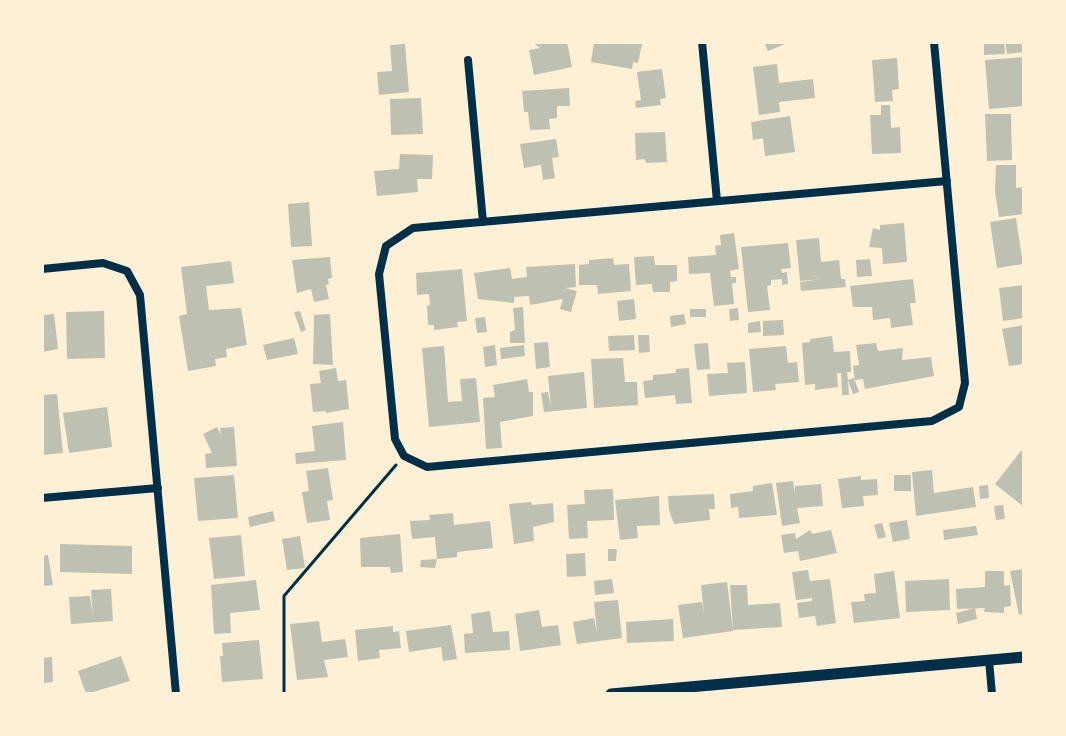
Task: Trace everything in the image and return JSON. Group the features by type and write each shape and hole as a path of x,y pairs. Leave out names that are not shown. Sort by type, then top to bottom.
{"street":[{"path":"702,42 717,201"},
{"path":"934,42 947,181 965,383 959,407 932,421 427,467 404,456 395,439 379,274 386,246 413,228 947,181"},
{"path":"468,60 483,222"},
{"path":"42,269 103,263 127,271 140,295 176,694"},
{"path":"42,498 158,488"},
{"path":"611,694 1024,657"},
{"path":"989,660 992,694"}],"path":[{"path":"284,694 284,596 404,456"}],"building":[{"path":"532,42 567,42 572,67 534,75 529,50 540,48"},
{"path":"594,42 642,44 638,63 633,62 632,69 591,62"},
{"path":"764,42 790,42 768,51"},
{"path":"984,42 1004,42 1005,54 984,55"},
{"path":"1005,42 1024,42 1024,52 1007,54"},
{"path":"405,44 409,92 379,95 377,72 392,71 390,45"},
{"path":"1024,57 1024,106 989,109 985,60"},
{"path":"897,58 899,89 892,90 893,101 875,102 872,60"},
{"path":"777,64 779,83 813,79 815,98 779,102 780,112 759,115 753,67"},
{"path":"662,69 666,98 660,99 661,105 636,108 635,101 641,100 637,72"},
{"path":"569,88 570,106 557,106 557,118 549,119 550,129 530,130 522,91"},
{"path":"421,98 423,134 391,135 390,99"},
{"path":"881,105 890,105 891,128 900,127 901,153 872,154 870,115 881,115"},
{"path":"985,114 1011,114 1012,160 987,161"},
{"path":"790,116 795,152 765,156 763,138 753,140 751,122"},
{"path":"665,132 667,162 636,160 635,133"},
{"path":"556,139 559,157 552,158 555,178 543,180 541,165 524,168 520,144"},
{"path":"400,154 433,155 432,179 417,179 418,192 377,196 374,171 399,169"},
{"path":"996,165 1016,165 1016,188 1024,187 1024,214 999,217 995,192"},
{"path":"309,202 312,246 291,247 288,204"},
{"path":"1016,218 1023,264 997,268 990,222"},
{"path":"904,223 907,262 883,264 882,248 869,247 873,228 880,230 880,225"},
{"path":"734,233 739,269 730,271 731,277 736,277 736,283 732,283 734,304 714,306 710,273 689,274 688,257 716,255 715,246 721,245 720,235"},
{"path":"819,238 821,262 839,260 841,279 845,279 846,287 801,291 800,282 823,279 800,281 796,240"},
{"path":"788,243 791,268 781,269 782,273 787,272 788,284 782,285 782,279 771,280 771,285 767,286 770,310 748,312 741,247"},
{"path":"654,256 655,265 677,265 677,281 670,282 670,292 653,292 652,284 636,285 634,257"},
{"path":"330,257 332,278 326,285 329,299 314,302 311,289 297,293 292,260"},
{"path":"613,258 614,265 629,264 631,291 598,294 597,285 579,285 579,265 589,264 589,260"},
{"path":"870,259 872,276 857,277 856,260"},
{"path":"231,261 234,283 206,286 209,310 241,308 247,345 226,349 227,357 215,359 216,366 188,371 179,316 187,314 181,267"},
{"path":"575,264 576,287 565,288 577,291 571,312 560,309 563,299 530,305 529,296 514,297 514,303 478,299 474,273 510,268 512,279 527,277 526,267"},
{"path":"462,269 467,321 457,322 458,327 434,330 434,325 428,325 429,294 417,295 416,273"},
{"path":"913,279 916,303 910,303 913,325 891,328 890,318 873,320 872,307 853,307 850,286"},
{"path":"1024,285 1024,318 1003,321 999,288"},
{"path":"634,299 636,319 619,321 617,301"},
{"path":"523,307 525,343 510,343 510,332 515,330 513,308"},
{"path":"738,308 739,320 730,321 729,309"},
{"path":"690,309 706,309 706,317 690,317"},
{"path":"104,311 105,358 67,359 66,312"},
{"path":"300,311 306,330 301,332 294,312"},
{"path":"54,314 58,349 42,352 42,315"},
{"path":"330,314 333,365 313,364 314,315"},
{"path":"684,314 686,324 671,327 670,316"},
{"path":"485,317 487,332 477,333 475,318"},
{"path":"783,320 784,335 763,336 763,321"},
{"path":"760,321 761,332 748,333 748,323"},
{"path":"1024,325 1024,364 1009,366 1002,329"},
{"path":"634,335 635,350 609,351 608,336"},
{"path":"638,335 649,335 650,352 639,353"},
{"path":"832,336 834,352 850,351 851,372 847,372 849,395 842,395 841,373 837,373 838,387 815,390 815,384 805,385 802,343"},
{"path":"294,338 298,354 267,360 263,345"},
{"path":"548,342 550,367 536,369 534,343"},
{"path":"708,343 710,369 697,370 694,344"},
{"path":"876,343 878,351 903,348 902,360 931,357 934,376 865,389 863,379 855,380 853,366 859,365 856,345"},
{"path":"495,345 497,365 485,367 483,347"},
{"path":"524,345 525,356 501,359 500,348"},
{"path":"444,346 448,402 462,401 460,379 476,378 480,422 429,427 422,348"},
{"path":"786,346 788,363 797,362 799,382 775,384 776,390 753,392 749,349"},
{"path":"623,358 625,382 637,382 638,405 594,408 591,359"},
{"path":"745,362 747,393 709,396 707,374 728,373 727,363"},
{"path":"336,368 338,381 346,380 349,409 313,412 310,384 321,383 319,371"},
{"path":"689,368 692,403 676,404 675,395 645,398 643,381 653,380 653,375 676,373 676,369"},
{"path":"584,372 587,408 544,412 541,393 548,392 551,407 548,376"},
{"path":"854,378 859,392 853,394 848,380"},
{"path":"527,379 529,392 533,392 533,416 500,422 502,448 486,449 483,398 495,397 493,385"},
{"path":"57,394 63,453 42,455 42,395"},
{"path":"107,407 112,447 69,453 63,413"},
{"path":"343,422 346,460 296,464 295,453 315,451 312,426"},
{"path":"217,427 221,435 220,428 234,427 237,466 206,468 205,454 212,453 203,434"},
{"path":"1024,447 1024,507 995,484"},
{"path":"328,468 333,500 327,501 330,520 307,523 302,492 309,491 306,471"},
{"path":"932,470 934,493 973,487 976,507 916,516 912,472"},
{"path":"234,475 238,518 198,521 194,478"},
{"path":"894,475 911,475 911,491 894,491"},
{"path":"861,476 861,480 877,479 878,495 863,496 864,506 842,508 838,479"},
{"path":"793,481 795,494 795,486 821,484 823,506 797,508 800,523 782,526 776,483"},
{"path":"772,483 777,515 739,518 738,507 731,508 730,494 753,491 753,486"},
{"path":"988,485 989,498 980,499 979,486"},
{"path":"613,489 614,520 587,521 588,538 569,539 567,505 585,504 584,490"},
{"path":"714,494 715,509 709,509 710,520 674,524 668,496"},
{"path":"659,496 660,525 637,526 638,538 620,540 615,500"},
{"path":"531,502 532,505 553,503 554,522 533,527 534,541 514,544 509,504"},
{"path":"1003,505 1005,519 996,520 994,506"},
{"path":"273,511 275,521 250,527 248,517"},
{"path":"453,513 454,525 490,521 493,548 457,552 457,557 437,559 435,537 412,539 410,521 430,520 429,515"},
{"path":"907,520 910,539 893,542 889,523"},
{"path":"882,523 886,537 878,539 874,525"},
{"path":"976,526 978,535 944,540 943,530"},
{"path":"810,530 812,534 831,530 837,553 800,561 798,551 784,553 781,535 795,533 796,539"},
{"path":"400,534 403,572 391,573 390,567 361,567 360,538"},
{"path":"241,535 245,576 214,579 209,538"},
{"path":"300,536 305,568 287,570 282,539"},
{"path":"60,544 132,546 132,574 60,572"},
{"path":"608,549 617,549 616,561 608,561"},
{"path":"585,553 586,576 567,577 566,554"},
{"path":"48,555 53,585 42,586 42,556"},
{"path":"437,559 435,568 420,567 421,560"},
{"path":"1024,569 1024,614 1019,615 1010,571"},
{"path":"808,570 810,581 830,579 836,623 817,626 815,616 799,618 797,603 812,601 812,598 796,600 792,572"},
{"path":"894,571 900,618 854,623 851,602 865,601 864,594 876,593 874,574"},
{"path":"985,571 1004,571 1004,586 1010,585 1011,606 1004,607 1004,613 984,612 985,608 957,609 956,589 985,587"},
{"path":"612,579 614,593 595,595 594,581"},
{"path":"949,579 950,610 906,612 905,581"},
{"path":"256,580 260,610 230,613 231,633 214,634 211,585"},
{"path":"727,582 733,631 683,638 678,605 702,602 704,613 701,585"},
{"path":"730,585 747,585 748,605 780,603 782,627 733,630"},
{"path":"111,589 113,621 71,624 69,597 90,596 93,617 91,590"},
{"path":"618,600 622,638 577,644 573,622 594,618 597,633 594,602"},
{"path":"975,608 977,619 958,624 956,613"},
{"path":"539,610 542,627 558,625 561,645 520,651 515,614"},
{"path":"490,611 493,632 509,631 510,650 465,653 464,634 473,633 471,614"},
{"path":"673,619 674,641 627,643 626,622"},
{"path":"319,621 322,642 345,639 348,657 324,660 328,677 297,680 290,624"},
{"path":"451,625 457,659 443,661 441,647 409,652 406,631"},
{"path":"393,626 393,632 399,631 401,648 379,650 380,658 358,661 355,630"},
{"path":"259,640 263,679 222,682 222,643"},
{"path":"121,656 130,681 86,694 78,671"},
{"path":"52,657 53,682 42,683 42,658"}]}
